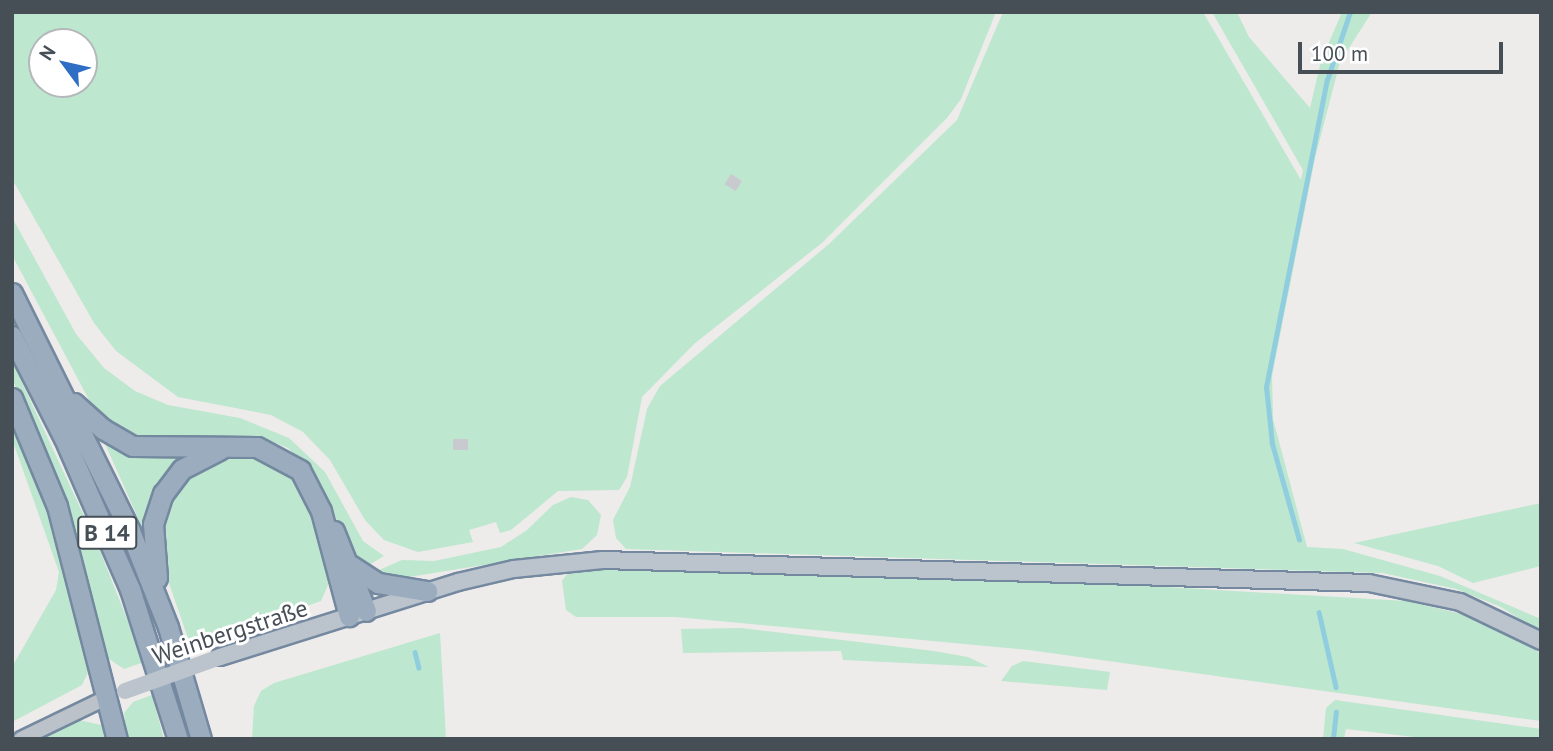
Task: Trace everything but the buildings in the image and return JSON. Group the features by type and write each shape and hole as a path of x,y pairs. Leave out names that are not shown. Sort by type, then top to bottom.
{"highway":[{"name":"B 14","path":"12,293 66,395 160,605 201,739"},
{"name":"B 14","path":"12,336 64,438 130,589 178,739"},
{"path":"66,395 103,429 133,446 171,449 233,445 275,453 300,470 349,564 358,613"},
{"path":"12,398 57,506 117,739"},
{"path":"160,605 153,533 163,494 194,460 233,445"},
{"path":"321,511 358,613"},
{"path":"349,564 378,583 427,591"}],"main road":[{"name":"Weinbergstraße","path":"106,698 220,657 458,582 514,569 603,560 1369,583 1460,603 1541,641"}],"street":[{"name":"Weinbergstraße","path":"21,739 106,698"}],"green space":[{"path":"12,12 996,12 961,99 947,118 823,242 694,344 642,397 627,477 619,490 558,491 511,530 500,533 496,522 469,530 473,542 418,552 384,540 365,520 330,460 303,432 271,415 178,397 116,351 94,323 12,179"},
{"path":"1003,12 1203,12 1301,180 1303,170 1212,12 1237,12 1249,37 1310,108 1321,61 1342,12 1372,12 1340,62 1315,158 1272,376 1273,419 1307,547 1343,549 1440,576 1541,619 1541,632 1501,607 1456,589 1383,573 626,549 616,538 613,520 630,487 647,409 660,386 829,244 957,120"},
{"path":"12,217 76,334 104,368 135,391 168,405 240,418 289,438 325,472 363,541 384,556 362,569 354,560 320,482 288,448 262,438 172,441 133,438 96,413 12,255"},
{"path":"12,361 98,546 144,662 124,669 106,657 80,549 12,378"},
{"path":"12,412 59,528 92,664 82,685 12,722 12,667 56,590 59,572 12,439"},
{"path":"102,437 187,454 157,488 142,527"},
{"path":"224,455 261,455 298,479 331,578 321,601 191,647 161,560 158,522 178,480"},
{"path":"571,497 588,500 601,515 597,535 582,549 390,580 370,574 402,560 434,561 501,547 527,530 553,505"},
{"path":"1541,503 1541,566 1473,583 1438,566 1354,543"},
{"path":"618,567 1081,582 1406,601 1470,616 1541,653 1541,721 1029,650 676,617 576,617 566,610 562,581 567,574"},
{"path":"741,628 934,651 968,657 989,667 843,660 841,651 683,653 681,629"},
{"path":"440,633 446,739 252,739 254,706 261,691 274,683"},
{"path":"1023,661 1110,672 1107,690 1001,681 1012,666"},
{"path":"152,695 164,739 127,739 124,713 133,702"},
{"path":"1335,700 1541,729 1541,739 1431,739 1346,729 1344,739 1323,739 1326,708"},
{"path":"79,720 101,725 112,739 41,739"}],"waterway":[{"path":"1299,540 1272,444 1266,387 1327,80 1350,12"},
{"path":"1319,612 1336,687"},
{"path":"415,652 419,668"},
{"path":"1333,739 1336,712"}]}
